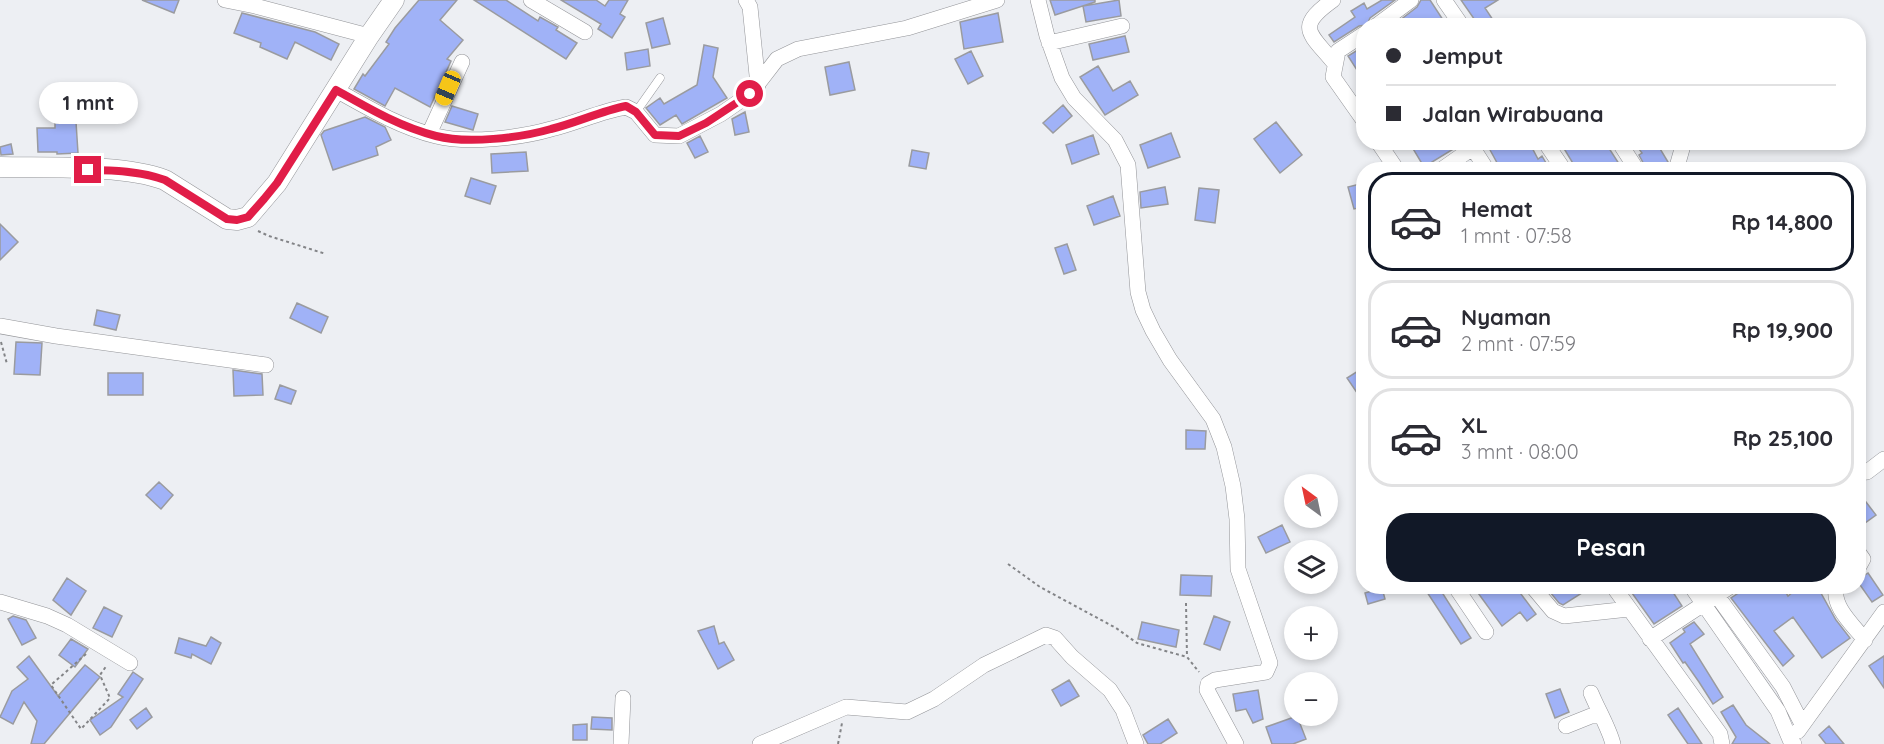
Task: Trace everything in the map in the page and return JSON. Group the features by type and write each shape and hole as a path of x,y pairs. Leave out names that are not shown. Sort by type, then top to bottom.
{"street":[{"path":"225,0 369,36"},
{"path":"0,167 107,170 156,177 165,180 227,219 237,220 248,217 277,183 394,0"},
{"path":"531,0 585,32"},
{"path":"746,0 750,7 758,85"},
{"path":"336,90 380,115 439,137 471,140 493,139 549,130 626,106 636,112 655,135 679,136 742,101 758,85 777,59 798,49 907,28 997,0"},
{"path":"1038,0 1049,43 1062,78 1074,98 1115,140 1124,154 1131,177 1138,292 1143,310 1170,360 1213,419 1224,447 1233,486 1237,519 1238,569 1269,663 1266,672 1215,680 1208,684 1207,690 1236,744"},
{"path":"1333,0 1316,12 1310,24 1310,33 1335,64"},
{"path":"1389,18 1411,0"},
{"path":"1444,0 1456,18"},
{"path":"1049,43 1122,26"},
{"path":"1356,39 1338,51 1333,77 1356,109"},
{"path":"429,134 462,62"},
{"path":"1451,162 1466,150"},
{"path":"0,326 266,365"},
{"path":"1866,472 1884,459"},
{"path":"1460,594 1486,632"},
{"path":"1539,594 1553,611 1564,616 1629,609"},
{"path":"1618,594 1719,734 1722,744"},
{"path":"1696,594 1778,711 1792,743"},
{"path":"1650,639 1703,604 1711,594"},
{"path":"1715,594 1783,687 1802,724"},
{"path":"1829,594 1865,640"},
{"path":"1836,594 1840,608"},
{"path":"0,602 56,619 99,642 130,663"},
{"path":"1792,743 1802,724 1884,612"},
{"path":"760,744 846,707 907,712 934,699 984,665 1046,635 1055,638 1072,657 1110,690 1123,710 1136,744"},
{"path":"1591,693 1600,716 1611,734 1613,744"},
{"path":"621,744 623,698"},
{"path":"1566,726 1591,716 1600,716"}],"lane":[{"path":"636,112 660,78"}],"path":[{"path":"248,217 254,229 326,254"},
{"path":"0,339 7,364"},
{"path":"1008,564 1040,587 1116,628 1137,643 1187,657 1208,684"},
{"path":"1186,603 1187,657"},
{"path":"99,642 51,686 81,729 110,698 100,675 115,652"}],"building":[{"path":"142,0 179,0 174,13"},
{"path":"419,0 457,0 440,20 463,40 447,59 451,61 430,107 395,88 385,106 354,89 363,74 365,76 389,44 386,42 395,28"},
{"path":"474,0 506,0 538,21 540,17 558,27 556,30 577,43 566,59"},
{"path":"561,0 596,0 605,6 609,0 628,0 620,14 625,17 612,38 598,29 601,24"},
{"path":"1050,0 1095,0 1095,2 1055,15"},
{"path":"1119,0 1121,16 1086,22 1083,6"},
{"path":"1382,0 1395,0 1370,18 1356,18 1356,28 1334,42 1329,35 1355,17 1351,11 1364,3 1367,9"},
{"path":"1421,0 1430,0 1442,18 1403,18 1417,7"},
{"path":"1461,0 1498,0 1485,8 1492,18 1473,18"},
{"path":"242,13 315,32 339,44 331,60 295,42 287,59 260,47 261,43 234,33"},
{"path":"998,13 1003,42 964,49 960,22"},
{"path":"663,18 670,44 652,48 646,23"},
{"path":"1125,36 1129,52 1093,60 1089,44"},
{"path":"704,45 718,48 713,77 727,98 682,124 676,115 660,125 646,108 660,98 664,104 697,85"},
{"path":"648,49 650,66 627,70 625,53"},
{"path":"971,51 983,76 968,84 955,59"},
{"path":"1356,51 1356,68 1348,56"},
{"path":"849,62 855,90 830,95 825,67"},
{"path":"1098,66 1113,91 1130,81 1138,95 1105,115 1080,77"},
{"path":"82,93 104,93 104,118 82,118"},
{"path":"1063,105 1072,116 1053,133 1043,123"},
{"path":"452,106 478,114 473,130 445,122"},
{"path":"745,112 749,132 735,135 732,119"},
{"path":"365,117 385,127 391,140 376,147 378,155 333,170 321,135 324,131"},
{"path":"76,122 78,153 38,152 37,128 55,128 55,123"},
{"path":"1276,122 1302,155 1280,173 1254,139"},
{"path":"1171,133 1180,157 1148,168 1140,145"},
{"path":"1093,135 1099,154 1072,164 1066,145"},
{"path":"700,136 708,152 695,158 687,143"},
{"path":"11,144 13,154 1,155 0,147"},
{"path":"912,150 929,153 926,169 909,166"},
{"path":"1414,150 1452,150 1432,162 1421,162"},
{"path":"1490,150 1533,150 1538,159 1542,156 1545,162 1497,162"},
{"path":"1565,150 1610,150 1618,162 1572,162"},
{"path":"1640,150 1661,150 1668,162 1643,162 1639,155 1642,153"},
{"path":"526,152 528,171 492,173 491,154"},
{"path":"471,178 496,186 490,204 465,196"},
{"path":"1356,185 1356,209 1354,209 1348,187"},
{"path":"1165,187 1168,204 1141,208 1140,192"},
{"path":"1199,188 1219,190 1215,223 1195,220"},
{"path":"1113,196 1120,216 1094,225 1087,206"},
{"path":"0,224 18,242 0,260"},
{"path":"1067,244 1076,270 1064,274 1055,248"},
{"path":"297,303 328,317 321,333 290,318"},
{"path":"97,310 120,315 116,330 94,325"},
{"path":"16,342 42,343 40,375 14,374"},
{"path":"233,370 262,374 263,395 234,396"},
{"path":"1356,372 1356,391 1347,378"},
{"path":"108,373 143,373 143,395 108,395"},
{"path":"280,385 296,391 291,404 275,399"},
{"path":"1186,430 1206,431 1205,449 1186,449"},
{"path":"159,482 173,495 161,509 146,495"},
{"path":"1866,502 1876,515 1866,522"},
{"path":"1282,525 1289,540 1284,540 1284,545 1266,553 1258,537"},
{"path":"1868,573 1883,595 1872,602 1866,593 1866,574"},
{"path":"1181,575 1212,576 1211,596 1180,595"},
{"path":"67,578 86,591 71,615 53,600"},
{"path":"1365,594 1384,594 1385,599 1368,604"},
{"path":"1428,594 1443,594 1471,638 1461,644"},
{"path":"1479,594 1521,594 1536,614 1527,621 1520,612 1502,626"},
{"path":"1552,594 1580,594 1563,605"},
{"path":"1633,594 1674,594 1682,606 1654,624"},
{"path":"1737,594 1787,594 1788,596 1790,594 1821,594 1836,620 1850,638 1822,658 1793,617 1774,631 1794,656 1783,666 1731,598"},
{"path":"104,607 122,616 112,637 93,628"},
{"path":"13,616 26,620 36,638 22,645 8,619"},
{"path":"1214,616 1230,622 1220,650 1204,644"},
{"path":"1142,622 1179,630 1176,647 1138,639"},
{"path":"1694,622 1704,634 1690,644 1723,697 1713,704 1670,643 1685,632 1683,629"},
{"path":"714,626 719,644 724,642 734,660 718,669 698,631"},
{"path":"211,637 221,643 211,664 192,654 191,658 175,653 179,638 206,646"},
{"path":"71,639 88,649 75,667 59,655"},
{"path":"29,656 58,696 85,665 100,677 44,744 31,744 37,721 24,702 13,724 0,717 12,691 28,679 17,667"},
{"path":"1884,656 1884,688 1869,666"},
{"path":"133,672 143,679 111,727 100,735 90,720 123,697 118,694"},
{"path":"1069,680 1079,696 1061,706 1052,690"},
{"path":"1560,689 1569,712 1555,718 1546,694"},
{"path":"1258,690 1263,719 1253,723 1246,709 1236,711 1233,694"},
{"path":"1733,705 1746,725 1770,744 1732,744 1736,737 1721,712"},
{"path":"146,708 152,717 137,729 130,720"},
{"path":"1678,708 1702,744 1688,744 1668,715"},
{"path":"592,717 612,718 612,730 591,729"},
{"path":"1168,719 1177,733 1160,744 1148,744 1143,735"},
{"path":"1284,721 1284,726 1301,726 1306,739 1293,744 1272,744 1266,727"},
{"path":"587,724 587,740 573,740 573,725"},
{"path":"1829,726 1844,744 1826,744 1819,735"}],"route":[{"path":"88,170 125,172 165,180 232,221 248,217 277,183 336,90 380,115 429,134 471,140 493,139 549,130 626,106 641,117 655,135 674,137 706,123 750,94"}]}
